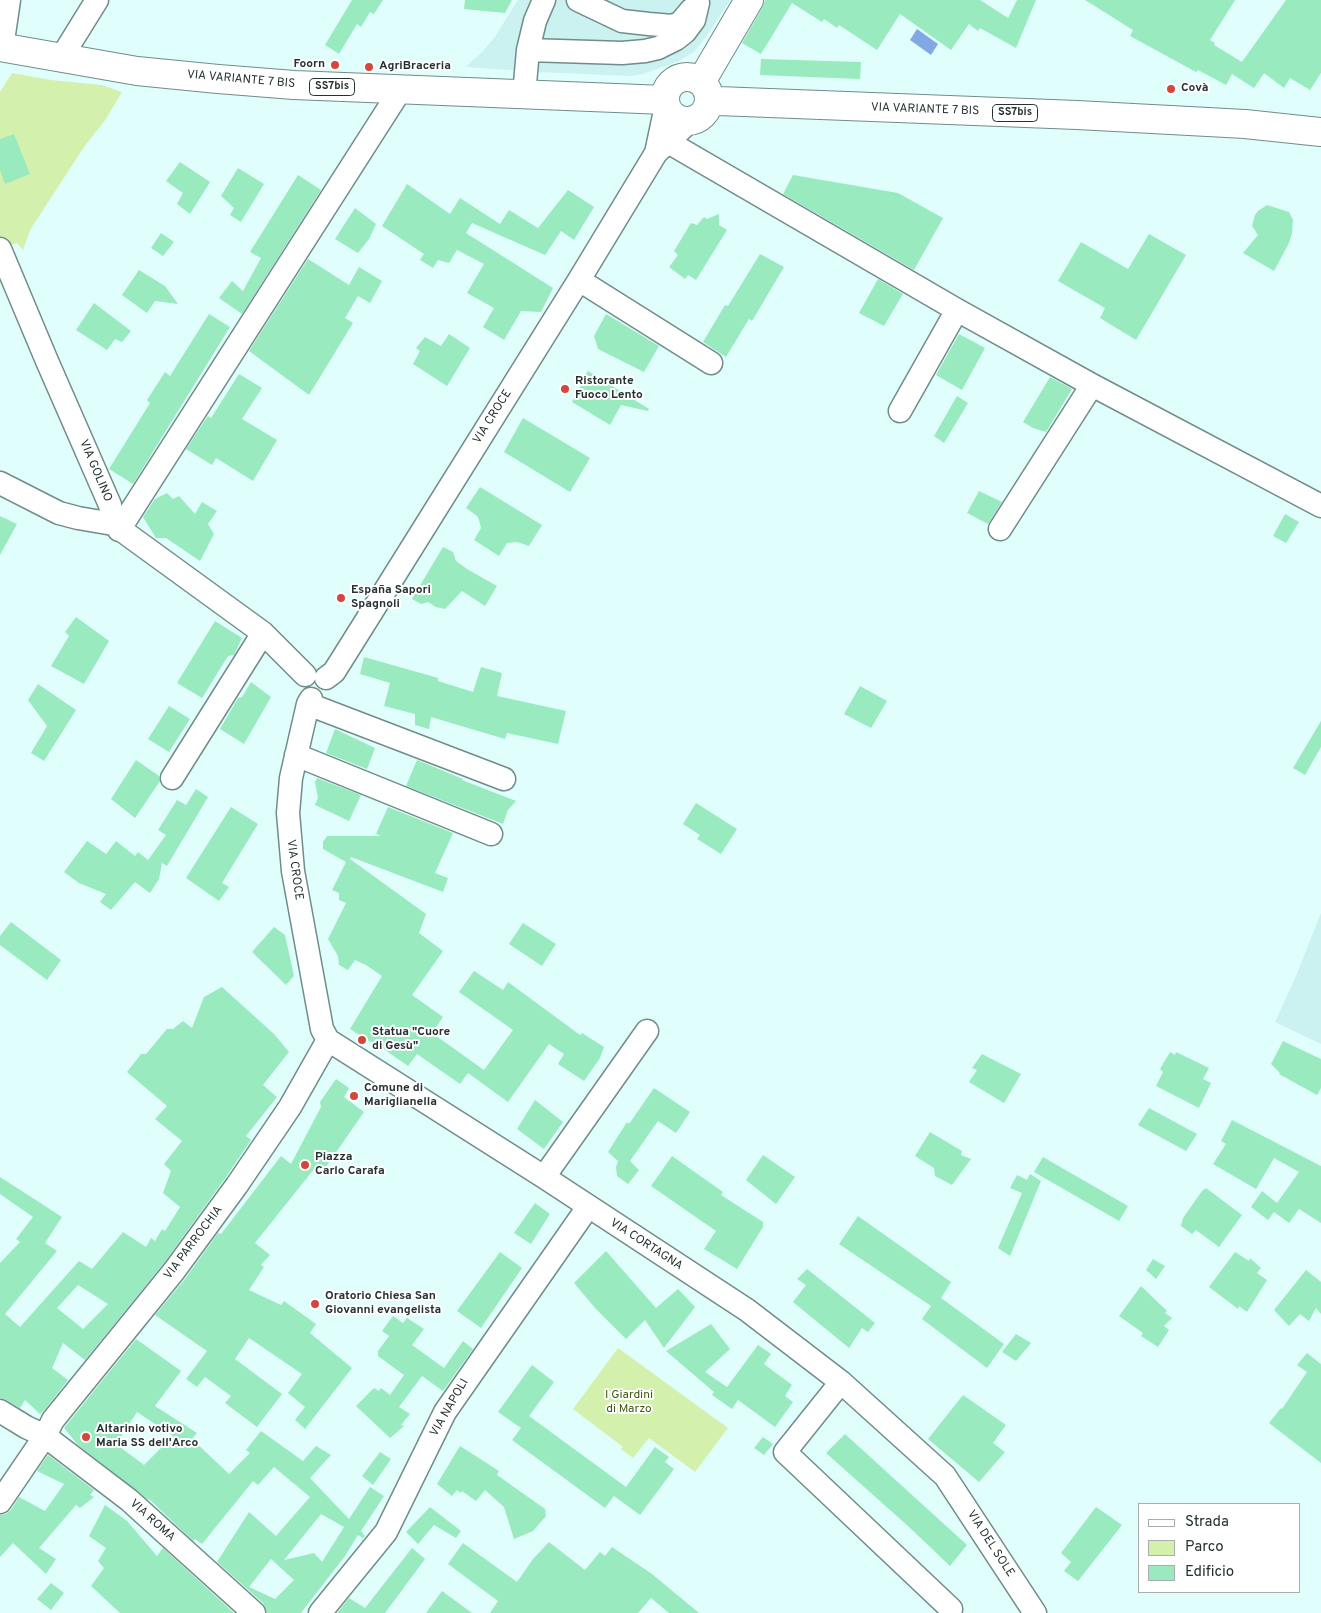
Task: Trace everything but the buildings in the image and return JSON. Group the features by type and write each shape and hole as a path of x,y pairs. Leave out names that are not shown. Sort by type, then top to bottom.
{"main road":[{"path":"665,103 673,116 685,121 700,102 749,0"},
{"name":"VIA VARIANTE 7 BIS","path":"1,47 137,71 294,85 665,103 669,86 680,78 694,78 700,102 718,101 1076,115 1245,124 1321,132"}],"street":[{"path":"1,47 9,0"},
{"path":"61,58 97,0"},
{"path":"524,95 528,50 535,21 544,0"},
{"path":"578,0 622,21 672,26 680,23 699,1"},
{"path":"528,50 622,53 658,48 676,40 685,32 694,20 699,1"},
{"path":"116,527 401,89"},
{"name":"VIA CROCE","path":"316,677 334,672 662,148 700,102"},
{"name":"VIA CROCE","path":"662,148 665,103"},
{"path":"662,148 1092,385 1321,506"},
{"name":"VIA GOLINO","path":"0,249 46,361 110,506 116,527"},
{"path":"579,280 711,363"},
{"path":"900,411 958,310"},
{"path":"1000,529 1092,385"},
{"path":"0,482 60,513 116,527 263,634 316,677"},
{"path":"172,778 263,634"},
{"path":"316,677 302,680 301,689 309,701 504,779"},
{"name":"VIA CROCE","path":"309,701 291,778 288,813 293,870 322,1029 328,1040"},
{"path":"296,755 491,834"},
{"path":"544,1177 647,1031"},
{"name":"VIA CORTAGNA","path":"328,1040 544,1177 747,1310 841,1382 946,1476"},
{"name":"VIA PARROCHIA","path":"0,1502 45,1436 53,1420 174,1271 237,1185 290,1107 328,1040"},
{"name":"VIA NAPOLI","path":"320,1613 386,1532 445,1412 588,1207"},
{"path":"841,1382 785,1452 951,1609"},
{"name":"VIA ROMA","path":"0,1411 45,1436 129,1500 254,1613"},
{"name":"VIA DEL SOLE","path":"946,1476 1035,1613"}],"shaded area":[{"path":"518,0 730,0 694,52 677,62 643,74 631,76 466,67 494,38"},
{"path":"1321,913 1321,1044 1275,1022"}],"green space":[{"path":"12,73 51,80 102,85 122,92 106,119 84,147 30,230 23,250 17,243 4,247 0,237 0,92"},
{"name":"I Giardini di Marzo","path":"618,1348 728,1428 695,1472 649,1438 633,1458 621,1449 623,1447 573,1409"}],"water":[{"path":"917,29 938,44 931,55 910,40"}],"place":[{"name":"Foorn","path":"335,65"},
{"name":"AgriBraceria","path":"369,67"},
{"name":"Covà","path":"1171,89"},
{"name":"Ristorante Fuoco Lento","path":"565,389"},
{"name":"España Sapori Spagnoli","path":"341,598"},
{"name":"Statua \"Cuore di Gesù\"","path":"362,1040"},
{"name":"Comune di Mariglianella","path":"354,1096"},
{"name":"Piazza Carlo Carafa","path":"305,1165"},
{"name":"Oratorio Chiesa San Giovanni evangelista","path":"315,1304"},
{"name":"Altarinio votivo Maria SS dell'Arco","path":"86,1437"}]}
